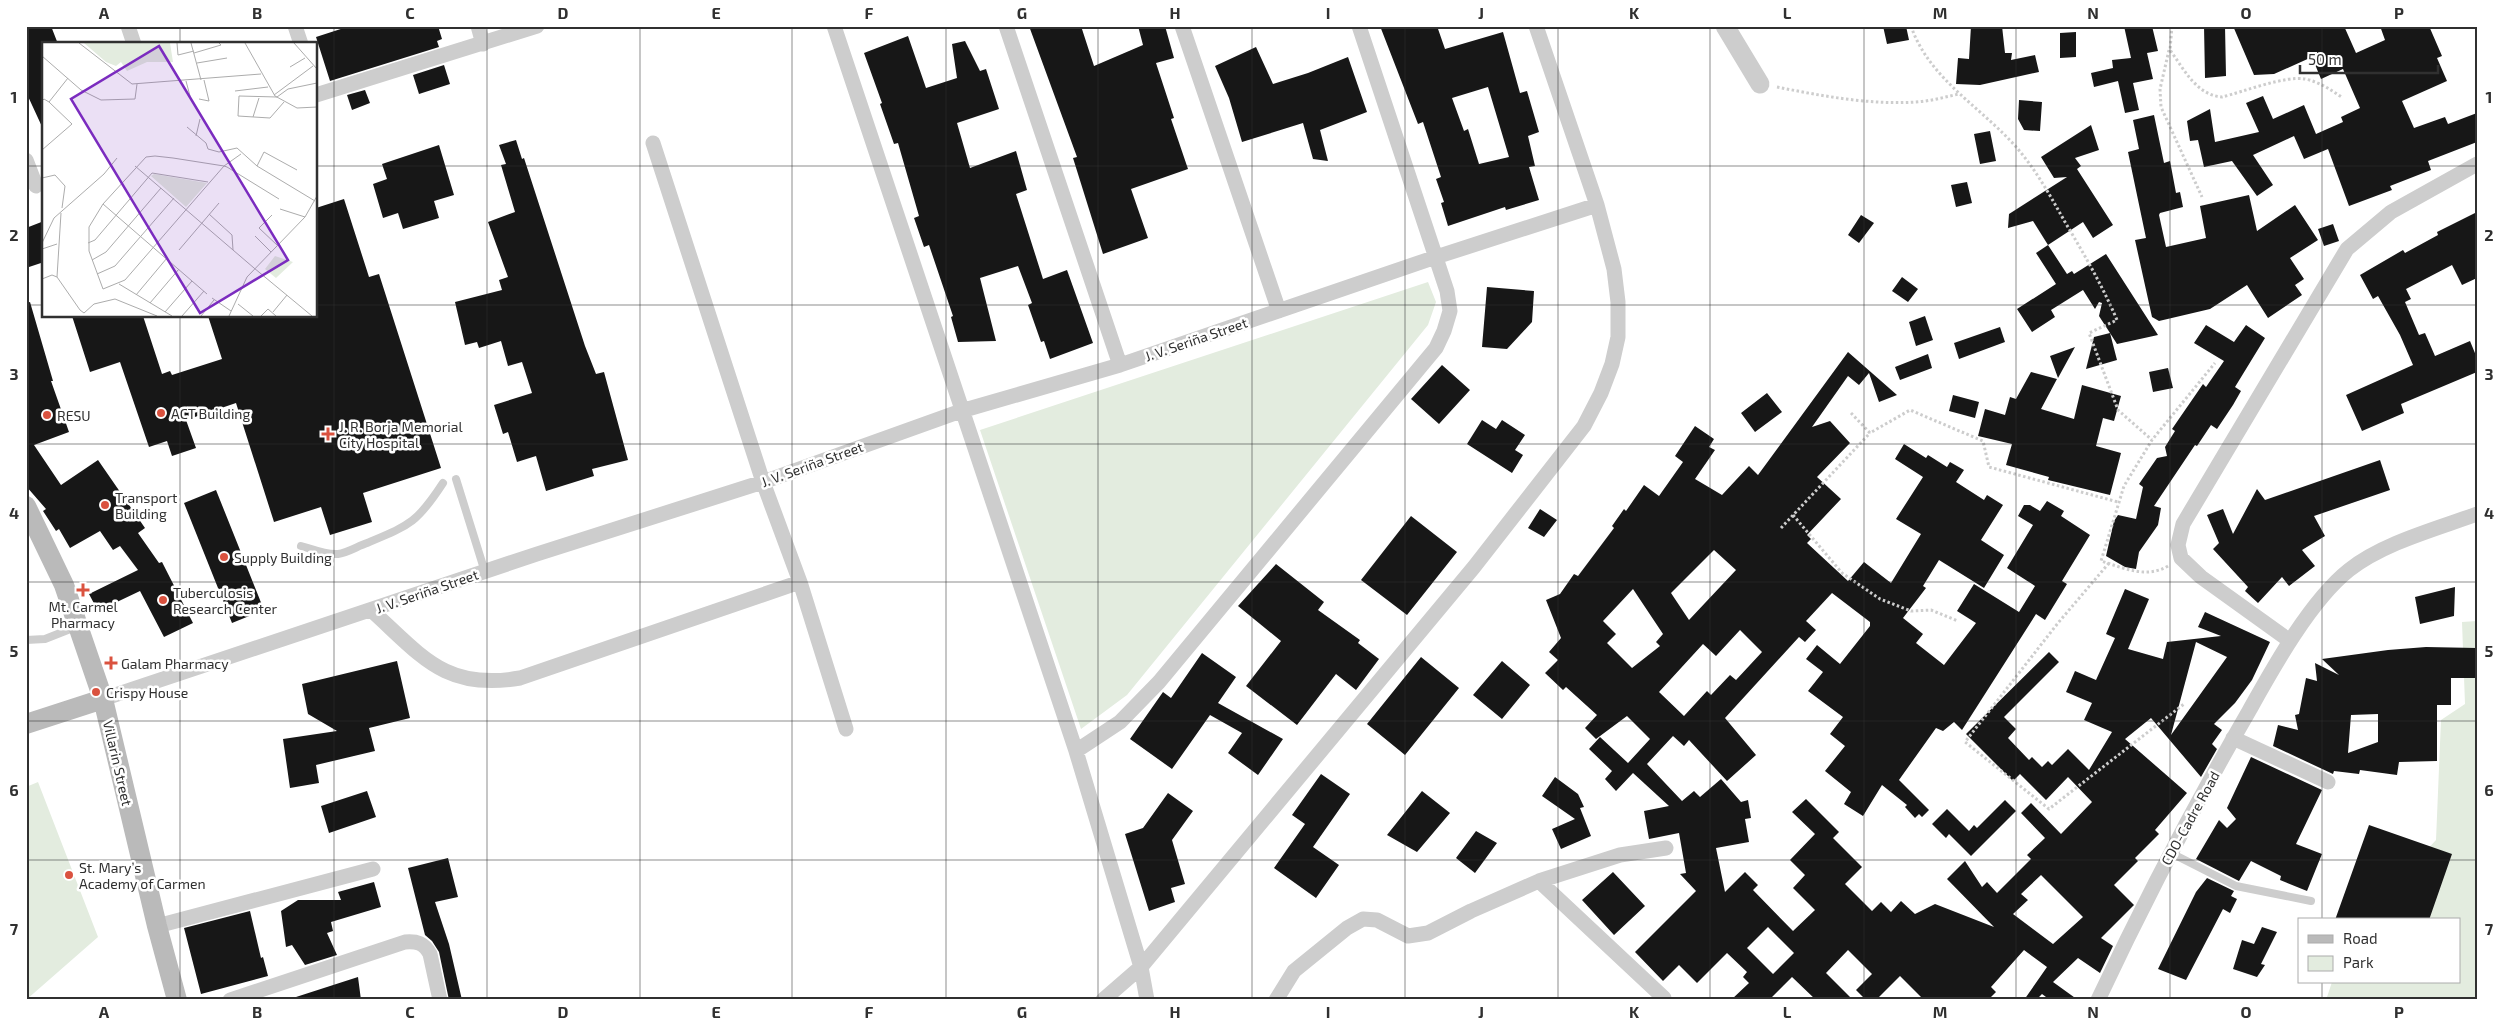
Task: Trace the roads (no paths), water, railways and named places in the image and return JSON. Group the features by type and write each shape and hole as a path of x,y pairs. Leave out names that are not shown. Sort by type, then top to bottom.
{"main road":[{"name":"Villarin Street","path":"26,506 64,585 103,699 157,926 177,1000"},
{"name":"J. V. Seriña Street","path":"26,724 103,699"}],"street":[{"path":"128,26 133,42"},
{"path":"296,26 300,42"},
{"path":"478,26 484,44"},
{"path":"318,93 484,44 537,26"},
{"path":"834,26 1076,751 1141,967 1147,1000"},
{"path":"1006,26 1120,365"},
{"path":"1182,26 1279,311"},
{"path":"1076,751 1120,722 1143,701 1436,348 1444,331 1450,310 1447,291 1359,26"},
{"path":"1103,1000 1141,967 1474,567 1584,426 1601,393 1612,364 1618,337 1618,302 1614,269 1596,205 1536,26"},
{"path":"1725,26 1760,84"},
{"path":"653,143 762,482 800,582 846,729"},
{"path":"26,160 35,187"},
{"path":"2290,642 2201,577 2181,558 2178,545 2183,524 2347,249 2391,212 2477,164"},
{"name":"J. V. Seriña Street","path":"103,699 762,482 961,411 1120,365 1436,257 1596,205"},
{"name":"CDO-Cadre Road","path":"2104,998 2147,896 2233,738 2290,642 2321,600 2349,570 2397,543 2477,514"},
{"path":"371,610 421,655 449,674 468,680 486,682 520,678 800,582"},
{"path":"2233,738 2328,782"},
{"path":"1276,1000 1294,971 1347,928 1363,919 1377,920 1398,932 1417,936 1428,933 1471,911 1539,881 1620,854 1666,848"},
{"path":"157,926 373,869"},
{"path":"1539,881 1664,998"},
{"path":"230,1000 405,942 414,941 427,948 430,954 440,1000"}],"lane":[{"path":"456,479 485,572"},
{"path":"301,546 322,553 339,554 396,531 414,522 428,507 444,483"},
{"path":"26,640 45,639 78,626"},
{"path":"2171,853 2236,886 2311,901"}],"place":[{"name":"ACT Building","path":"161,413"},
{"name":"RESU","path":"47,415"},
{"name":"J. R. Borja Memorial City Hospital","path":"328,434"},
{"name":"Transport Building","path":"105,505"},
{"name":"Supply Building","path":"224,557"},
{"name":"Mt. Carmel Pharmacy","path":"83,590"},
{"name":"Tuberculosis Research Center","path":"163,600"},
{"name":"Galam Pharmacy","path":"111,663"},
{"name":"Crispy House","path":"96,692"},
{"name":"St. Mary’s Academy of Carmen","path":"69,875"}]}
